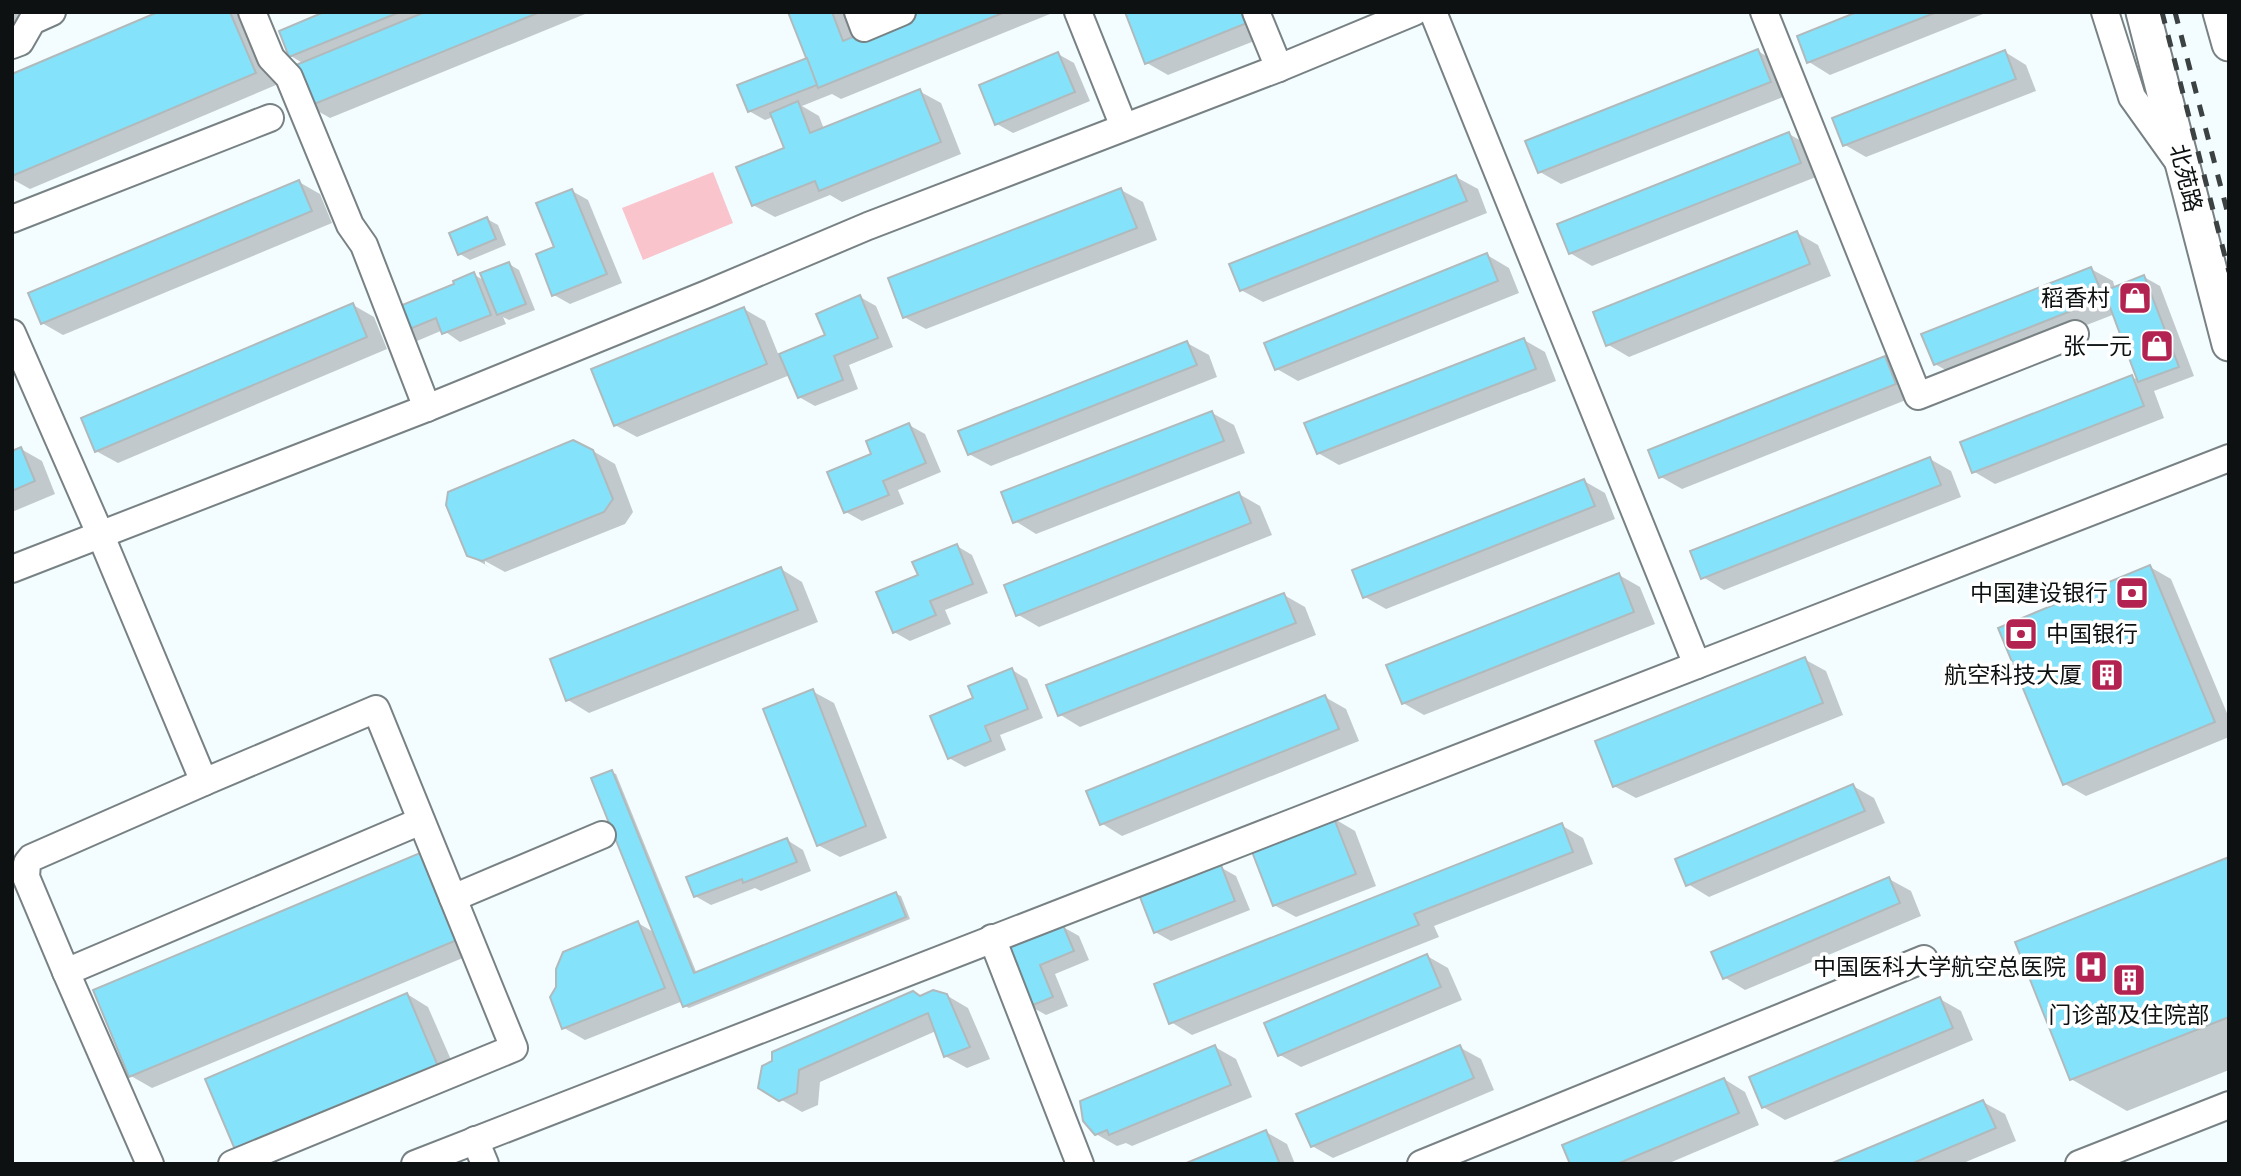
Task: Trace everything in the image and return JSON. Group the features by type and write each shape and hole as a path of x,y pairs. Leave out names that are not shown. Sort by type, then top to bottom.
{"main road":[{"name":"北苑路","path":"2143,12 2229,344"},
{"path":"2220,12 2229,44"}],"street":[{"path":"12,45 20,42 32,21 52,12"},
{"path":"252,12 271,58 289,77 350,225 364,245 428,408"},
{"path":"858,12 864,28 902,12"},
{"path":"1078,12 1124,127"},
{"path":"1256,12 1279,68"},
{"path":"12,569 428,408 868,226 1279,68 1414,12"},
{"path":"1433,12 1697,665"},
{"path":"1764,12 1918,396 2075,334"},
{"path":"2105,12 2132,97 2183,167"},
{"path":"12,219 270,118"},
{"path":"12,333 204,782"},
{"path":"415,1164 480,1152 992,938 2229,458"},
{"path":"150,1164 26,877 27,863 32,858 204,782 376,709 514,1048 232,1164"},
{"path":"66,972 421,821"},
{"path":"453,898 602,835"},
{"path":"992,938 1080,1164"},
{"path":"1421,1164 1924,959"},
{"path":"2079,1164 2229,1105"}],"shaded area":[{"path":"713,172 733,223 643,260 622,208"}],"building":[{"path":"158,12 230,12 256,73 12,176 12,74"},
{"path":"324,12 400,12 289,57 279,31"},
{"path":"425,12 540,12 307,107 291,67"},
{"path":"788,12 832,12 843,41 914,12 1005,12 818,88"},
{"path":"1125,12 1242,12 1247,23 1145,64"},
{"path":"1857,12 1937,12 1807,63 1797,36"},
{"path":"1758,49 1771,82 1538,173 1525,141"},
{"path":"2005,50 2016,79 1843,146 1832,118"},
{"path":"1058,52 1075,92 995,125 979,85"},
{"path":"807,58 817,85 748,112 737,85"},
{"path":"920,89 941,142 819,191 815,181 752,206 736,167 784,148 770,113 798,101 810,133"},
{"path":"1789,132 1801,163 1569,254 1557,224"},
{"path":"1456,175 1467,201 1240,291 1229,264"},
{"path":"299,180 312,211 41,324 28,293"},
{"path":"1121,188 1137,228 903,318 888,278"},
{"path":"572,189 607,274 552,296 536,254 554,247 536,203"},
{"path":"487,217 496,239 458,255 449,233"},
{"path":"1797,231 1810,264 1606,346 1593,312"},
{"path":"1487,253 1498,281 1275,370 1264,343"},
{"path":"509,262 526,304 497,315 480,273"},
{"path":"2091,267 2104,298 1934,365 1921,334"},
{"path":"474,272 491,315 442,334 436,318 400,333 390,310 454,284 453,281"},
{"path":"2144,275 2179,367 2138,382 2104,291"},
{"path":"860,295 878,338 834,356 843,380 798,398 779,354 825,335 816,314"},
{"path":"353,303 367,337 95,452 81,418"},
{"path":"744,307 767,364 614,426 591,369"},
{"path":"1524,338 1536,369 1317,454 1304,423"},
{"path":"1187,341 1197,365 968,455 958,431"},
{"path":"1885,356 1896,384 1659,478 1648,450"},
{"path":"2132,375 2144,406 1972,473 1960,442"},
{"path":"1212,411 1224,441 1013,523 1001,492"},
{"path":"909,423 926,463 883,481 889,495 844,513 827,472 871,454 866,441"},
{"path":"573,440 593,450 613,499 604,512 482,561 467,556 446,505 448,492"},
{"path":"21,447 35,481 12,491 12,451"},
{"path":"1930,457 1941,485 1701,579 1690,551"},
{"path":"1584,479 1595,506 1363,598 1352,570"},
{"path":"1239,492 1251,523 1016,616 1004,585"},
{"path":"957,544 973,584 930,601 936,615 893,633 876,592 918,575 912,562"},
{"name":"航空科技大厦","path":"2150,565 2215,722 2063,785 1998,628"},
{"path":"781,567 798,610 566,701 550,659"},
{"path":"1619,573 1634,612 1402,704 1386,665"},
{"path":"1284,593 1296,623 1058,716 1046,685"},
{"path":"1805,657 1823,703 1613,787 1595,741"},
{"path":"1012,668 1028,709 985,726 991,741 948,759 930,716 973,698 968,686"},
{"path":"813,689 866,826 817,846 763,709"},
{"path":"1325,695 1339,729 1100,825 1086,791"},
{"path":"612,770 694,973 896,892 906,917 683,1007 591,778"},
{"path":"1853,784 1865,811 1686,886 1675,859"},
{"path":"1333,816 1356,874 1273,906 1251,849"},
{"path":"1562,823 1573,852 1414,914 1419,925 1169,1024 1154,984"},
{"path":"787,838 797,862 743,883 742,879 694,897 686,877"},
{"path":"420,853 457,940 129,1077 93,990"},
{"name":"门诊部及住院部","path":"2229,857 2229,1017 2070,1080 2015,942"},
{"path":"1221,865 1235,901 1154,933 1140,897"},
{"path":"1889,877 1900,903 1723,979 1711,952"},
{"path":"638,921 665,988 562,1029 550,997 556,987 556,969 563,952"},
{"path":"1063,925 1074,951 1040,965 1053,997 1028,1007 1005,949"},
{"path":"1427,954 1441,987 1278,1056 1264,1023"},
{"path":"933,990 947,994 970,1047 944,1057 928,1013 799,1070 797,1093 779,1101 758,1088 762,1066 772,1061 772,1052 913,991 920,996"},
{"path":"407,993 438,1066 236,1152 205,1079"},
{"path":"1940,997 1953,1028 1762,1108 1749,1077"},
{"path":"1215,1045 1231,1085 1109,1135 1107,1130 1095,1135 1083,1121 1080,1101"},
{"path":"1460,1045 1474,1078 1311,1147 1296,1114"},
{"path":"1724,1078 1739,1113 1617,1164 1570,1164 1562,1145"},
{"path":"1983,1100 1996,1128 1911,1164 1830,1164"},
{"path":"1266,1130 1280,1164 1184,1164"}],"railway":[{"path":"2162,12 2229,272"},
{"path":"2175,12 2229,218"}],"place":[{"name":"稻香村","path":"2135,298"},
{"name":"张一元","path":"2157,346"},
{"name":"中国建设银行","path":"2132,593"},
{"name":"中国银行","path":"2021,634"},
{"name":"航空科技大厦","path":"2107,675"},
{"name":"中国医科大学航空总医院","path":"2091,967"},
{"name":"门诊部及住院部","path":"2129,980"}]}
